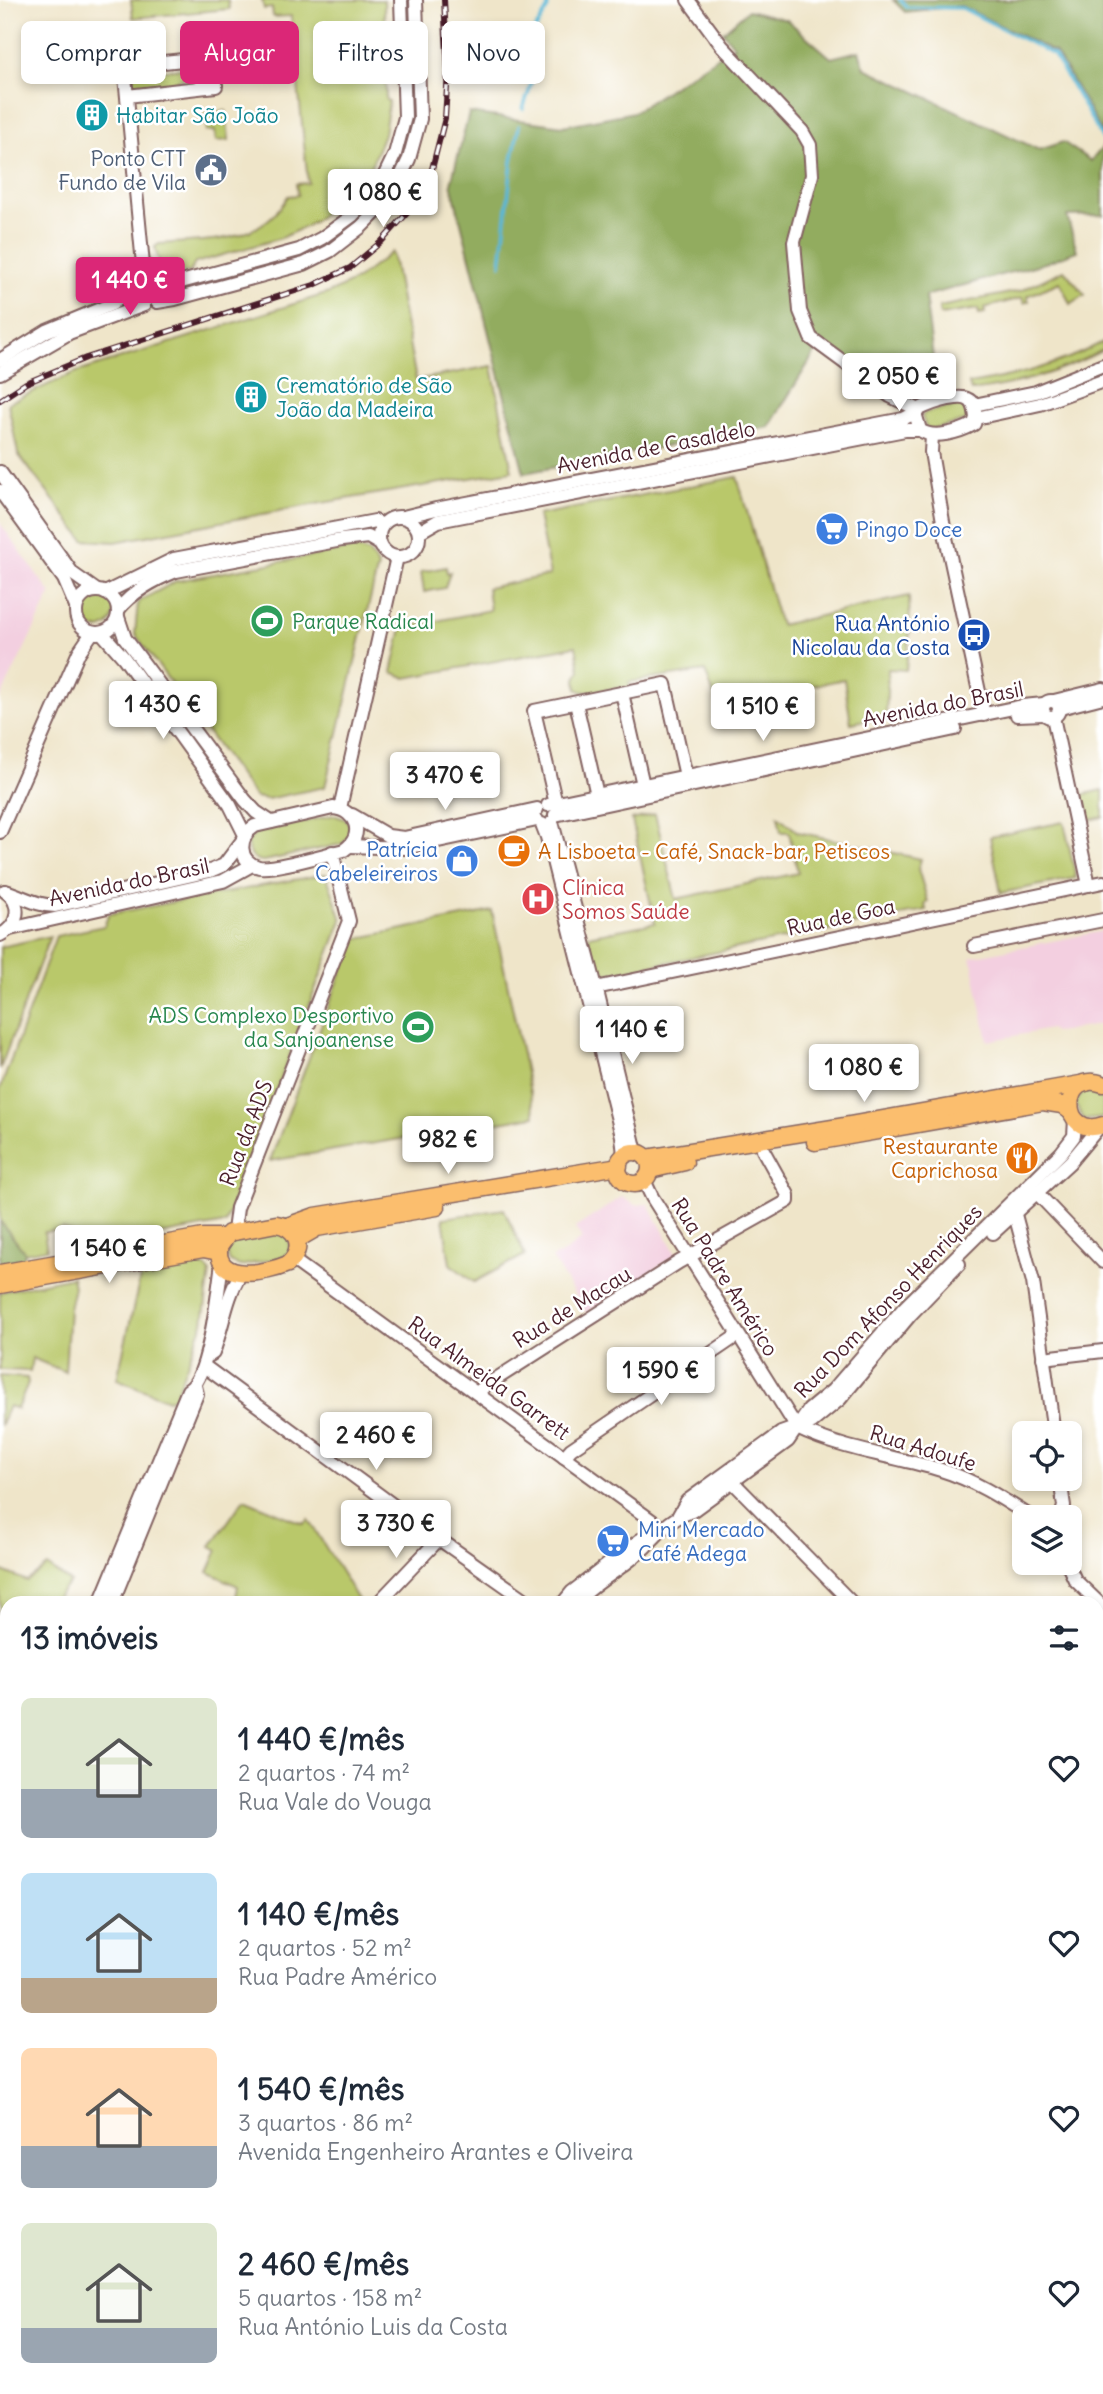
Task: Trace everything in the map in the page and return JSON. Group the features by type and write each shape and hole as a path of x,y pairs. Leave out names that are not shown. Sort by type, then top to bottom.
{"main road":[{"path":"292,1233 315,1216 635,1165 1097,1082"},
{"name":"Rua Dom Afonso Henriques","path":"1097,1082 1074,1091 1069,1104 1073,1115 1086,1127 1101,1126"},
{"path":"635,1165 762,1150 1043,1102 1062,1105 1073,1115"},
{"path":"0,1285 225,1246 276,1224 292,1233 298,1251 293,1260 283,1266 241,1273 230,1270 225,1246"},
{"path":"0,1273 203,1237 225,1246"}],"street":[{"path":"0,360 47,331 112,304 132,289 137,279 144,275 170,285 299,250 342,223 379,189 395,154 405,117 401,0"},
{"path":"0,373 69,333 150,304 304,264 330,251 362,227 391,197 409,159 420,119 416,0"},
{"path":"688,0 722,47 802,131 810,145 812,175 794,242 800,312 811,338 890,396 916,411 931,452 945,533 984,715"},
{"path":"127,96 216,86 213,57 124,66 144,275"},
{"path":"150,304 162,295 161,283"},
{"path":"132,289 136,300 150,304"},
{"name":"Avenida de Casaldelo","path":"975,411 1036,392 1103,365"},
{"name":"Avenida de Casaldelo","path":"975,411 1040,404 1103,381"},
{"name":"Avenida de Casaldelo","path":"101,592 174,559 375,521 383,525 391,518 903,419 916,411 960,397 967,398 975,411 974,424 967,428 926,433 905,430 438,521 419,532"},
{"path":"2,481 73,574 114,600 125,639 245,800 271,822"},
{"path":"2,481 64,579 76,607 77,620 86,630 97,633 124,658 230,805 243,838 243,855 252,864"},
{"path":"0,832 79,652 97,633 113,627 118,613 137,592 176,572 342,540 368,537 380,544 387,553 397,557 410,555 415,551 420,539 419,532 414,522 403,517"},
{"path":"380,544 383,525"},
{"path":"350,846 357,834 357,827 346,812 397,557"},
{"path":"76,607 83,596 101,592"},
{"path":"547,814 534,711 665,684 686,776"},
{"name":"Avenida do Brasil","path":"2,890 21,895 35,903 55,906 211,872 234,854 243,838 255,826 333,808 346,812 388,836 404,838 547,814 597,795 1023,706 1051,709 1103,689"},
{"path":"622,693 643,785"},
{"name":"Avenida do Brasil","path":"5,932 223,881 252,864 266,867 350,846 405,848 547,814 1103,697"},
{"path":"576,703 597,795"},
{"path":"1051,709 1089,885"},
{"name":"Rua Padre Américo","path":"547,814 635,1165 652,1197 797,1429"},
{"name":"Rua da ADS","path":"205,1362 214,1324 225,1246 237,1208 349,921 332,852"},
{"name":"Rua de Goa","path":"591,988 1103,882"},
{"name":"Avenida do Brasil","path":"2,890 16,906 16,918 5,932"},
{"path":"974,946 1103,920"},
{"name":"Rua Dom Afonso Henriques","path":"584,1596 645,1547 679,1515 692,1511 729,1478 788,1441 797,1429 812,1422 840,1399 948,1275 1013,1209 1070,1143 1074,1136 1073,1115"},
{"name":"Rua Dom Afonso Henriques","path":"1013,1209 1037,1194 1101,1126"},
{"name":"Rua de Macau","path":"477,1393 496,1378 689,1257 788,1201 788,1195 762,1150"},
{"path":"1037,1194 1103,1262"},
{"path":"1013,1209 1033,1282 1052,1421"},
{"name":"Rua Almeida Garrett","path":"293,1260 564,1457 658,1532"},
{"path":"111,1596 188,1390 195,1386 205,1362 214,1353 232,1287 241,1273"},
{"path":"564,1457 571,1449 738,1335"},
{"path":"1043,1358 1103,1351"},
{"path":"205,1362 439,1539 520,1596"},
{"name":"Rua Adoufe","path":"797,1429 819,1439 944,1470 990,1490 1013,1505"},
{"path":"729,1478 845,1596"},
{"name":"Rua Dom Afonso Henriques","path":"569,1596 640,1540 658,1532"},
{"path":"385,1596 439,1539"},
{"path":"1072,1575 1091,1596"},
{"path":"2,2394 10,2394"}],"shaded area":[{"path":"0,523 51,594 0,699"},
{"path":"1103,931 1103,1024 1054,1033 1050,1029 988,1041 971,957"},
{"path":"622,1197 635,1205 648,1204 677,1255 586,1313 552,1258 582,1239 575,1228"}],"green space":[{"path":"131,0 228,0 229,9 133,18"},
{"path":"262,0 384,0 384,21 313,21 313,84 386,84 386,100 389,101 384,134 369,171 343,204 338,203 307,226 281,238 195,263 190,272 170,272 165,270 159,261 155,247 159,244 215,240 248,232 263,224 288,196 298,195 296,184 308,183 298,84 299,21 292,21 291,16 273,17 272,8 264,9"},
{"path":"893,0 1103,0 1103,134 1056,53 961,6 905,12"},
{"path":"748,10 787,20 831,58 859,51 865,68 1039,150 1063,142 1091,161 1103,147 1103,215 1067,216 1077,251 1048,262 925,296 937,388 903,393 816,351 769,427 524,473 451,183 469,113 563,126 634,112 734,46 723,32"},
{"path":"180,68 180,80 170,84 136,87 133,84 166,84 166,70"},
{"path":"226,111 229,140 216,141 215,131 207,131 205,113"},
{"path":"392,252 416,380 492,366 512,471 115,542 84,540 18,454 8,403 74,373 329,293 356,280"},
{"path":"1064,270 1085,295 1070,304 1060,282 1027,296 1029,301 1024,303 1022,298 984,308 985,313 979,314 978,309 940,315 939,307 1020,291"},
{"path":"1103,342 1103,350 1055,371 971,391 969,384 1038,369"},
{"path":"959,404 967,407 969,420 930,430 926,428 922,417 924,413"},
{"path":"737,477 780,625 909,596 910,627 906,670 888,669 886,716 851,723 844,679 718,706 705,671 629,682 630,687 583,692 577,689 576,679 580,670 576,646 406,678 392,672 402,628 490,610 487,588 550,575 538,515"},
{"path":"356,548 369,553 378,566 325,787 267,799 255,797 135,634 138,602 176,581"},
{"path":"446,567 447,573 450,572 445,588 424,592 421,572"},
{"path":"97,595 109,600 114,612 109,624 97,629 85,624 80,612 85,600"},
{"path":"1103,790 1103,817 1086,821 1081,795"},
{"path":"655,814 676,899 798,873 789,832 781,832 778,816 798,832 921,859 918,869 928,902 925,904 926,910 609,974 603,972 596,964 588,936 655,923 632,820"},
{"path":"334,815 347,820 349,824 349,833 342,844 264,861 256,860 250,853 247,843 256,832"},
{"path":"1064,822 1076,878 1001,893 990,837"},
{"path":"326,874 342,920 225,1223 109,1244 63,1229 44,1232 47,1249 25,1253 0,1221 0,1090 56,936 104,926 109,914"},
{"name":"ADS Complexo Desportivo da Sanjoanense","path":"492,911 535,1116 270,1161 354,939"},
{"path":"50,936 0,1069 0,947"},
{"path":"1097,1089 1103,1092 1103,1118 1084,1120 1075,1104 1084,1090"},
{"path":"504,1209 525,1255 474,1282 450,1264 443,1218"},
{"path":"0,1221 25,1253 23,1260 0,1264"},
{"path":"277,1231 284,1233 290,1241 289,1252 284,1257 240,1266 230,1262 227,1251 232,1240"},
{"path":"201,1265 210,1272 203,1323 174,1398 168,1400 117,1379 141,1274"},
{"path":"72,1277 74,1287 69,1309 65,1372 32,1358 30,1371 0,1370 0,1292"},
{"path":"0,1376 27,1378 28,1383 17,1409 9,1406 0,1426"},
{"path":"244,1499 304,1524 309,1520 356,1596 236,1596 238,1586 208,1572 218,1550 211,1546"},
{"path":"47,1566 70,1582 58,1596 0,1596 0,1570 27,1581"}],"waterway":[{"path":"523,109 536,61 535,30 548,8 547,0"},
{"path":"900,0 907,7 962,8 1054,55 1103,139"},
{"path":"501,265 512,161 519,126"}],"railway":[{"path":"0,400 26,383 86,358 314,285 350,268 381,242 410,210 432,169 445,118 448,72 444,0"}],"place":[{"name":"Habitar São João","path":"92,115"},
{"name":"Ponto CTT Fundo de Vila","path":"211,170"},
{"name":"Crematório de São João da Madeira","path":"251,397"},
{"name":"Pingo Doce","path":"832,529"},
{"name":"Parque Radical","path":"267,621"},
{"name":"Rua António Nicolau da Costa","path":"974,635"},
{"name":"A Lisboeta - Café, Snack-bar, Petiscos","path":"514,851"},
{"name":"Patrícia Cabeleireiros","path":"462,861"},
{"name":"Clínica Somos Saúde","path":"538,899"},
{"name":"ADS Complexo Desportivo da Sanjoanense","path":"418,1027"},
{"name":"Restaurante Caprichosa","path":"1022,1158"},
{"name":"Mini Mercado Café Adega","path":"613,1541"}]}
